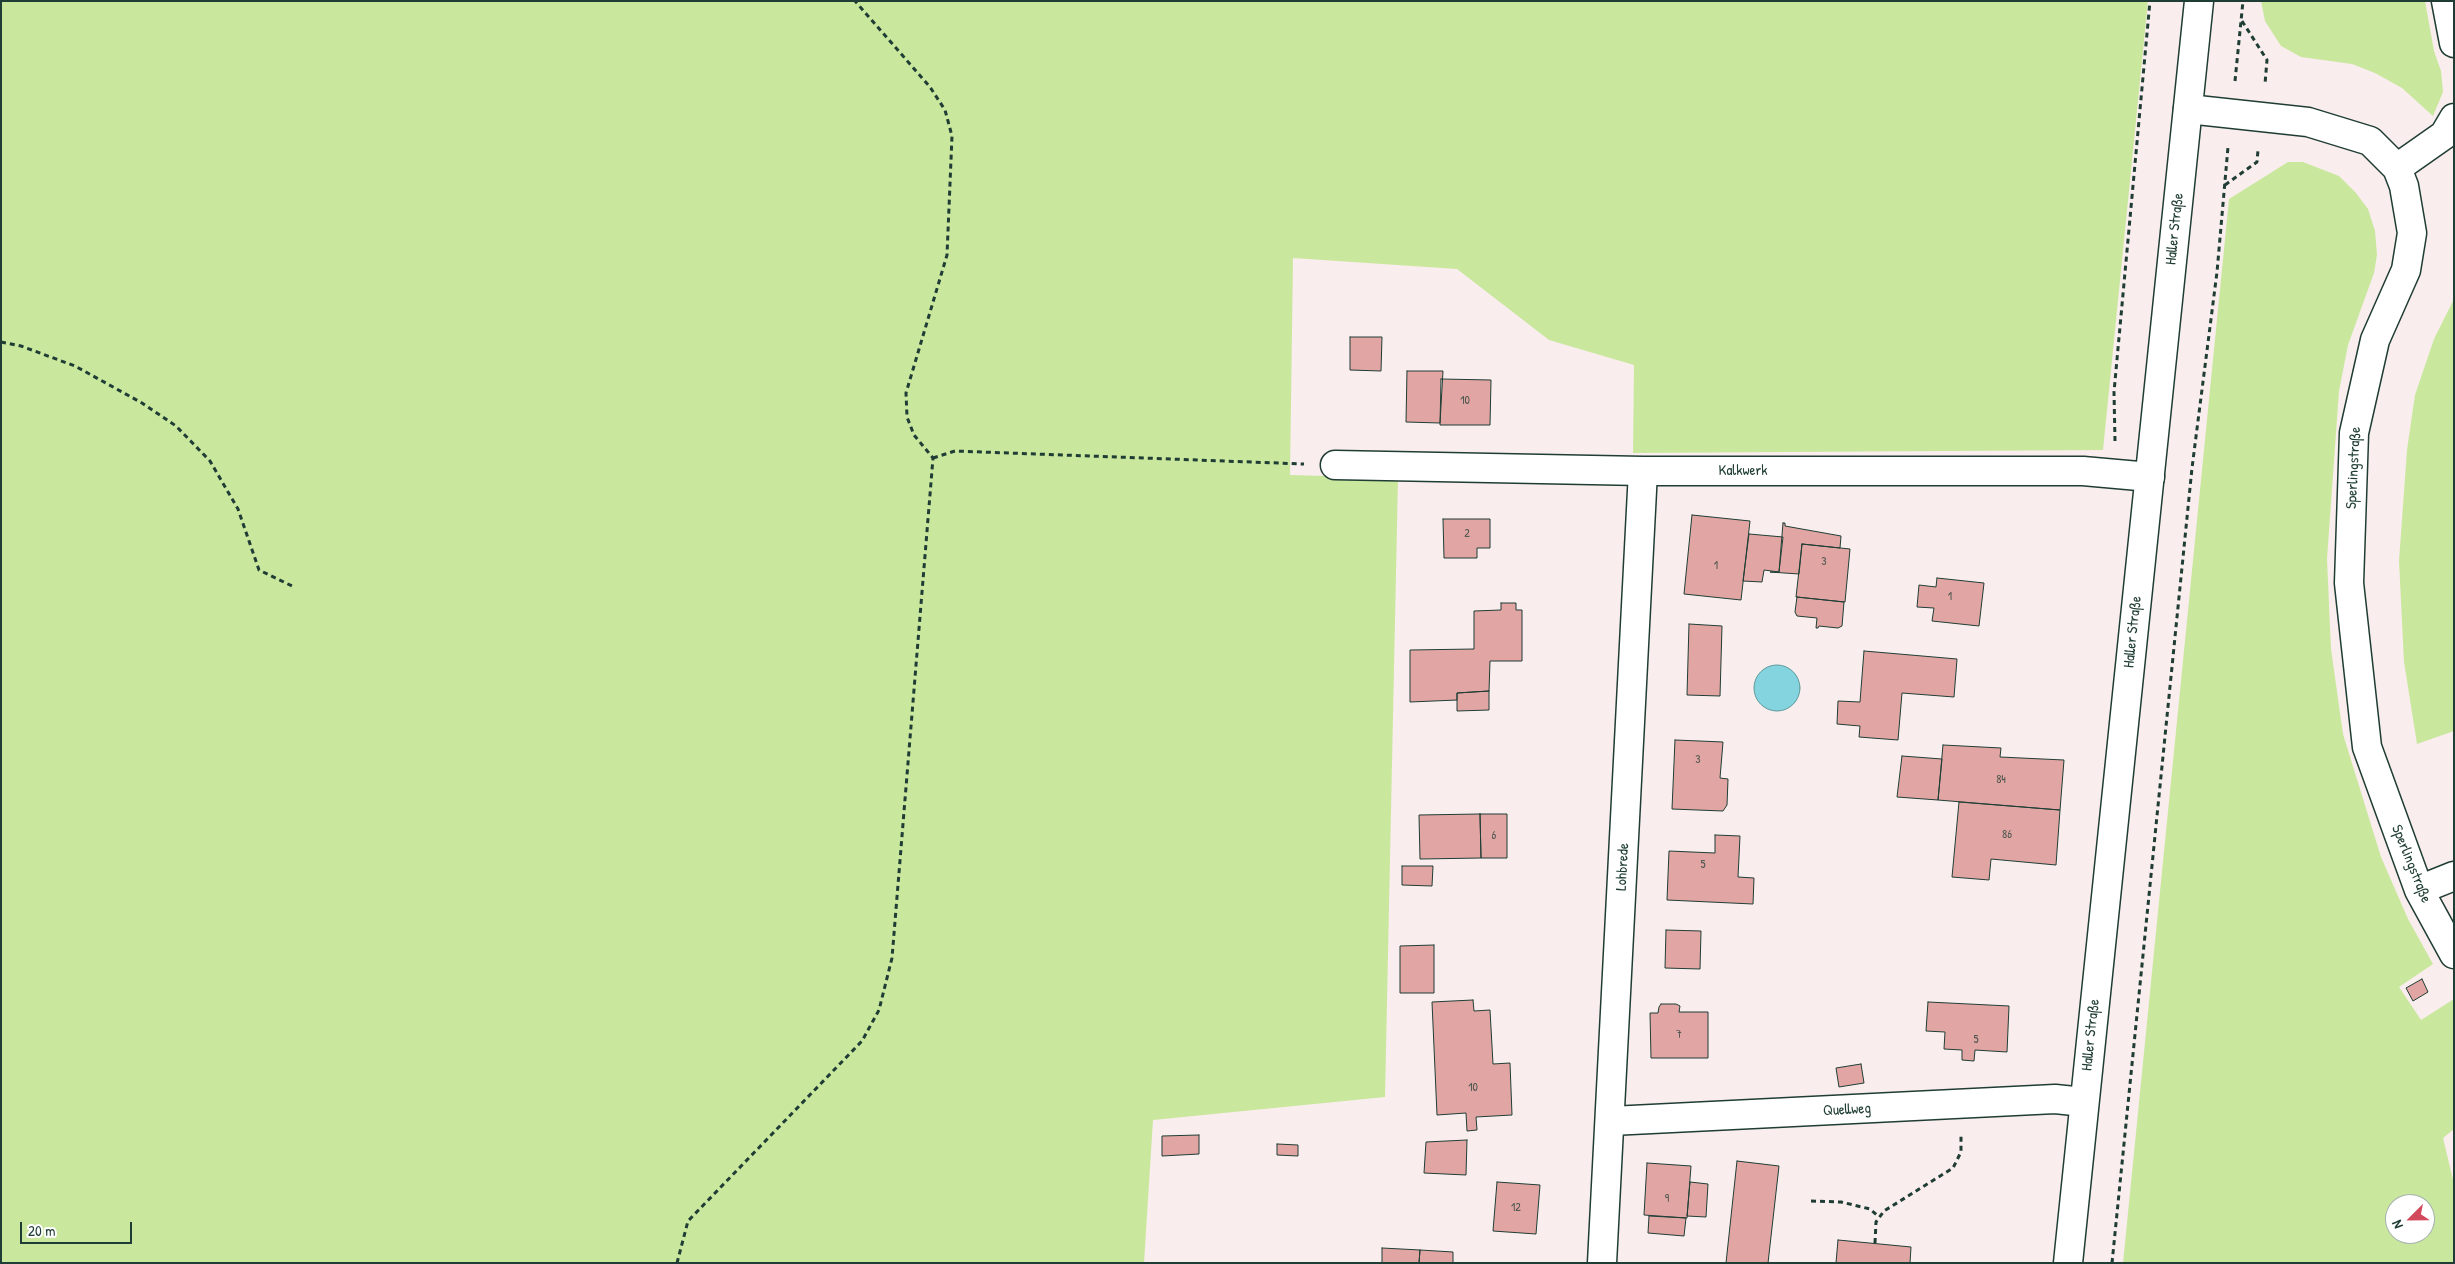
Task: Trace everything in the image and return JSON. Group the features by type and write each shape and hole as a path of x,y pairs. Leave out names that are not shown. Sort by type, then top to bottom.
{"street":[{"name":"Haller Straße","path":"2068,1263 2199,1"},
{"path":"2446,1 2454,43"},
{"name":"Sperlingstraße","path":"2188,109 2308,122 2370,141 2397,168 2404,186 2412,233 2406,270 2375,340 2354,433 2349,583 2367,747 2418,890 2454,954"},
{"path":"2397,168 2444,135 2454,118"},
{"name":"Kalkwerk","path":"1336,465 1643,471 2116,473 2150,477"},
{"name":"Lohbrede","path":"1602,1263 1643,471"},
{"path":"2418,890 2454,876"},
{"name":"Quellweg","path":"1610,1121 2055,1099 2084,1102"}],"path":[{"path":"677,1263 688,1221 862,1041 879,1010 892,958 933,458 914,435 907,417 906,393 947,255 952,136 945,110 930,87 855,1"},
{"path":"2116,473 2114,392 2150,1"},
{"path":"2241,21 2243,1"},
{"path":"2112,1263 2190,488 2217,272 2224,185"},
{"path":"1,342 21,346 76,366 142,403 176,426 210,461 220,477 238,509 259,570 292,586"},
{"path":"933,458 955,450 1336,465"},
{"path":"1875,1243 1878,1216 1892,1204 1954,1168 1962,1152 1961,1104"},
{"path":"1811,1201 1841,1202 1870,1209 1878,1216"}],"green space":[{"path":"1,1 2148,1 2103,450 1633,453 1634,365 1549,340 1457,269 1293,258 1290,475 1398,478 1385,1097 1153,1120 1144,1263 1,1263"},
{"path":"2261,1 2425,1 2434,51 2441,71 2443,92 2433,116 2402,88 2375,73 2352,64 2301,57 2281,46 2265,21"},
{"path":"2288,162 2303,162 2339,176 2356,193 2368,209 2375,231 2377,255 2374,273 2348,345 2339,391 2327,559 2331,649 2343,734 2381,857 2408,919 2433,964 2399,987 2421,1020 2454,999 2454,1129 2443,1138 2454,1184 2454,1263 2123,1263 2229,199"},
{"path":"2454,299 2454,731 2417,744 2404,662 2399,561 2407,450 2415,395 2434,339"}],"water":[{"path":"1773,665 1781,665 1790,669 1796,675 1800,688 1796,701 1790,707 1781,711 1773,711 1764,707 1758,701 1754,692 1754,684 1758,675 1764,669"}],"building":[{"path":"1350,337 1382,337 1381,371 1350,370"},
{"path":"1407,371 1443,371 1440,423 1406,422"},
{"path":"1441,379 1491,380 1490,425 1440,425"},
{"path":"1692,515 1750,521 1741,600 1684,594"},
{"path":"1443,519 1490,519 1490,548 1477,548 1477,558 1444,558"},
{"path":"1783,523 1785,523 1785,526 1841,536 1840,548 1802,544 1799,574 1770,572 1779,572"},
{"path":"1749,534 1783,537 1779,572 1764,570 1762,582 1743,581"},
{"path":"1802,544 1850,549 1845,602 1796,597"},
{"path":"1937,578 1984,583 1979,626 1932,621 1934,608 1917,607 1919,585 1936,587"},
{"path":"1797,597 1844,602 1842,626 1838,628 1819,626 1816,628 1817,618 1797,616 1795,612"},
{"path":"1501,603 1516,603 1516,610 1522,610 1522,661 1490,661 1489,691 1457,693 1457,700 1410,702 1410,650 1474,649 1474,611 1501,610"},
{"path":"1689,624 1722,626 1720,696 1687,695"},
{"path":"1864,651 1957,659 1954,697 1902,693 1898,740 1859,737 1860,726 1837,724 1838,701 1860,702"},
{"path":"1489,691 1489,710 1457,711 1457,693"},
{"path":"1675,740 1723,742 1720,778 1728,779 1727,805 1723,811 1672,809"},
{"path":"1943,745 2001,748 2000,757 2064,760 2060,810 1938,800"},
{"path":"1902,756 1942,759 1938,800 1897,797"},
{"path":"1959,802 2060,810 2056,865 1991,859 1989,880 1952,877"},
{"path":"1480,814 1507,814 1507,858 1481,858"},
{"path":"1480,814 1481,858 1420,859 1419,815"},
{"path":"1715,835 1740,836 1738,877 1754,878 1753,904 1667,900 1669,851 1715,853"},
{"path":"1402,866 1433,866 1432,886 1402,885"},
{"path":"1666,930 1701,931 1700,969 1665,968"},
{"path":"1434,945 1434,993 1400,993 1400,946"},
{"path":"2422,979 2428,992 2413,1001 2406,988"},
{"path":"1473,1000 1474,1011 1490,1010 1493,1064 1510,1063 1512,1115 1476,1117 1477,1130 1467,1131 1466,1113 1437,1115 1432,1002"},
{"path":"1928,1002 2009,1006 2007,1052 1975,1050 1974,1061 1962,1060 1962,1050 1944,1049 1945,1032 1926,1031"},
{"path":"1661,1004 1676,1004 1680,1006 1679,1012 1708,1012 1708,1058 1651,1058 1650,1013 1658,1013"},
{"path":"1861,1064 1864,1083 1839,1087 1836,1068"},
{"path":"1199,1135 1199,1154 1162,1156 1162,1136"},
{"path":"1467,1140 1466,1175 1424,1173 1426,1142"},
{"path":"1277,1144 1298,1145 1298,1156 1277,1155"},
{"path":"1737,1161 1779,1166 1768,1263 1726,1263"},
{"path":"1647,1163 1691,1166 1687,1218 1644,1215"},
{"path":"1497,1182 1540,1185 1536,1234 1493,1231"},
{"path":"1690,1182 1708,1184 1706,1217 1687,1216"},
{"path":"1649,1216 1686,1218 1684,1236 1648,1233"},
{"path":"1838,1240 1911,1247 1910,1263 1836,1263"},
{"path":"1382,1248 1420,1250 1419,1263 1382,1263"},
{"path":"1420,1250 1453,1252 1453,1263 1419,1263"}]}
